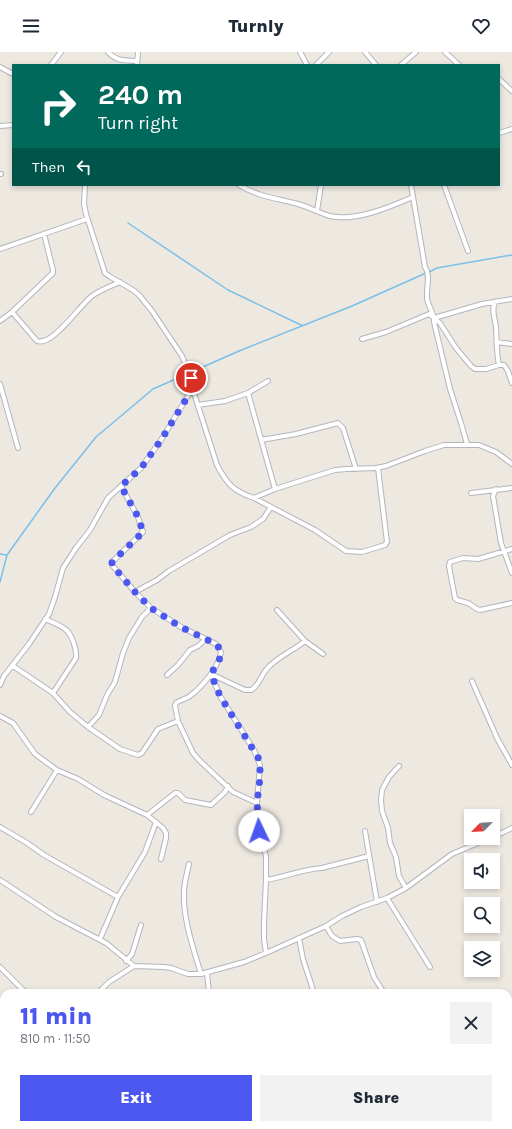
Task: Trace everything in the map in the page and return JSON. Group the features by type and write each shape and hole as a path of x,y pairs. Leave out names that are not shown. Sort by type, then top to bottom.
{"street":[{"path":"52,64 61,52"},
{"path":"108,52 114,58 137,63 138,52"},
{"path":"300,52 306,64"},
{"path":"317,64 329,52"},
{"path":"365,52 375,64"},
{"path":"402,64 416,52"},
{"path":"445,52 458,64"},
{"path":"0,67 12,73"},
{"path":"500,80 511,89"},
{"path":"0,126 12,125"},
{"path":"500,133 512,129"},
{"path":"85,186 84,204 87,219 101,265 105,273 139,295 152,310 182,356 190,376 191,387 215,458 221,473 234,490 254,498 315,530 346,551 362,552 385,545 387,542 378,468"},
{"path":"242,186 252,192 297,204 330,216 356,216 374,212 413,197"},
{"path":"318,211 321,186"},
{"path":"411,186 425,267 427,269 428,276 427,299 434,318 450,389 467,444"},
{"path":"444,186 468,251"},
{"path":"0,248 87,219"},
{"path":"0,321 12,312 53,273 44,234"},
{"path":"12,312 37,341 44,342 59,330 92,296 120,282"},
{"path":"434,318 482,304 512,299"},
{"path":"495,302 493,306 496,328 496,357 499,365"},
{"path":"362,339 386,332 429,314 440,323 456,348 475,369 486,369 504,365 512,382"},
{"path":"496,342 512,344"},
{"path":"198,405 225,401 248,393 268,381"},
{"path":"0,384 18,448"},
{"path":"0,685 4,676 13,666 45,619 54,601 63,568 95,522 104,504 141,468 161,440 188,396 191,387"},
{"path":"248,393 275,489"},
{"path":"261,440 296,434 338,423 343,428 356,469"},
{"path":"254,498 275,489 335,470 378,468 444,445 479,444 512,464"},
{"path":"121,486 138,517 143,532 112,562 112,565 151,608 181,627 216,644 221,652 211,674 200,687 189,696 176,703 178,720 193,753 199,760 237,794 257,803"},
{"path":"471,493 512,488"},
{"path":"496,489 493,496 501,543 512,573"},
{"path":"135,592 230,535 251,527 263,519 271,507"},
{"path":"512,548 478,559 464,558 450,562 449,566 456,600 468,603 480,610 512,603"},
{"path":"88,727 100,715 107,695 115,682 122,653 129,638 142,616 151,608"},
{"path":"277,610 305,641 323,654"},
{"path":"45,619 66,629 70,634 77,654 76,658 53,693"},
{"path":"167,675 178,665 190,650 198,646 206,639"},
{"path":"211,674 245,690 251,690 256,687 266,669 305,641"},
{"path":"13,666 53,693 70,712 88,727 120,749 138,755 142,753 158,729 178,720"},
{"path":"211,674 220,696 259,759 260,778 257,803 259,831 266,856 264,922 266,953"},
{"path":"472,681 497,738 512,766"},
{"path":"0,716 13,723 35,754 57,770 78,779 104,795 147,815 156,822 166,833 161,859"},
{"path":"399,766 389,777 382,790 381,800 382,811 388,828 390,843 396,857 400,876 406,888"},
{"path":"31,812 57,770"},
{"path":"147,815 175,793 178,793 185,800 211,804 225,792 228,786"},
{"path":"100,939 118,897 145,852 156,822"},
{"path":"0,827 44,855 118,897"},
{"path":"500,834 512,828"},
{"path":"365,831 377,902"},
{"path":"0,880 56,917 100,939 134,966 164,967 188,974 201,974 266,953 326,926 361,907 387,898 406,888 452,854 473,845"},
{"path":"266,880 369,856"},
{"path":"189,864 184,890 184,904 187,924 201,974"},
{"path":"387,898 430,967"},
{"path":"126,961 132,954 141,925"},
{"path":"326,926 332,936 340,941 361,940 374,977 382,989"},
{"path":"299,938 303,959 313,989"},
{"path":"102,989 109,982 134,966"},
{"path":"0,967 22,989"},
{"path":"207,973 209,989"}],"waterway":[{"path":"128,223 228,290 301,325"},
{"path":"429,272 437,268 512,255"},
{"path":"0,582 7,555 55,488 96,437 153,389 239,351 352,306 426,273"},
{"path":"0,554 6,555"}],"route":[{"path":"191,378 191,391 161,440 141,468 121,486 141,523 143,532 112,562 112,565 151,608 181,627 216,644 219,648 221,652 220,657 211,674 220,696 259,759 260,778 257,803 259,831"}]}
